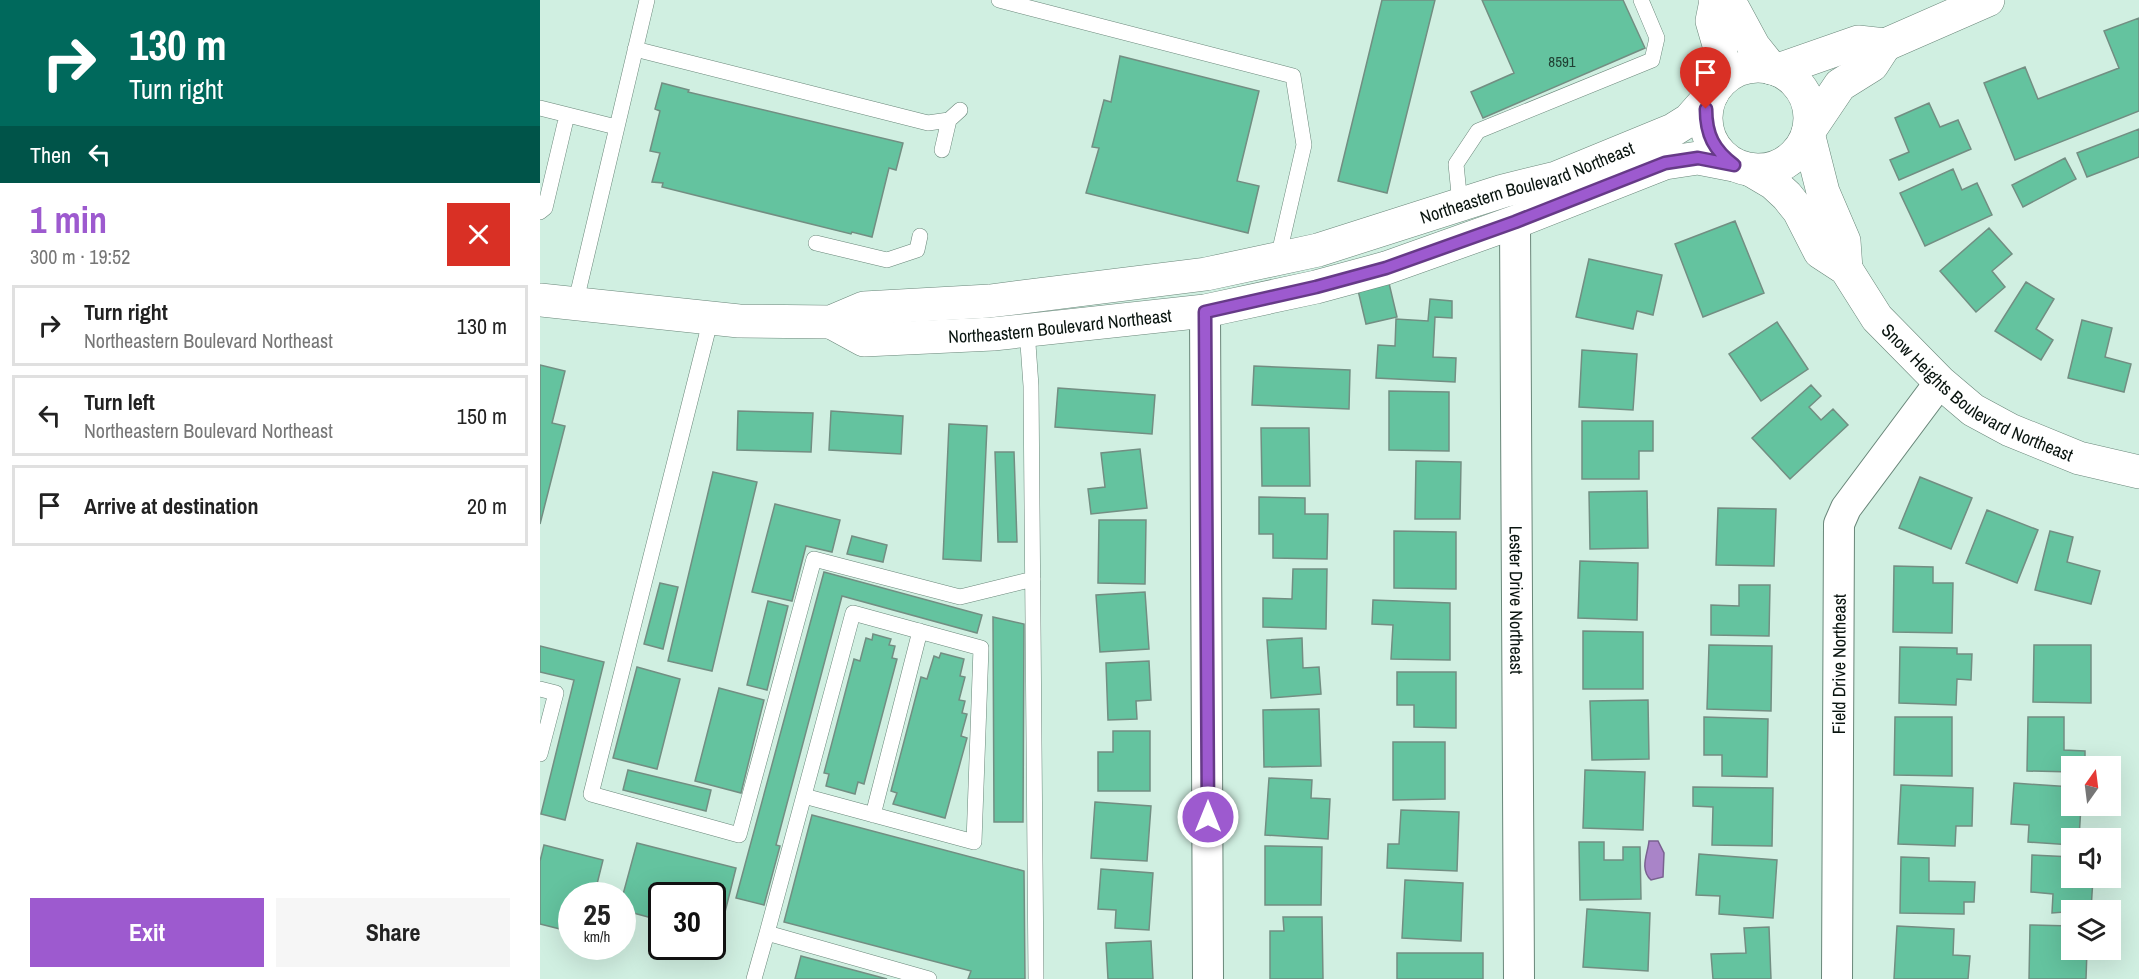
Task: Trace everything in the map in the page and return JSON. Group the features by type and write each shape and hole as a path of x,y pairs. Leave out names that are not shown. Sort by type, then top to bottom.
{"street":[{"name":"Northeastern Boulevard Northeast","path":"540,300 739,321 831,322 864,308 1002,300 1206,274 1318,250 1460,204 1556,178 1673,130 1689,120 1730,74 1743,68 1774,69 1858,42 1885,45 1988,0"},
{"path":"1743,167 1721,155 1711,142 1706,117 1716,88 1721,52 1712,21 1716,1 1734,10 1754,47 1774,69 1801,88 1808,102 1809,132"},
{"name":"Northeastern Boulevard Northeast","path":"831,322 864,340 993,334 1205,312 1316,287 1386,268 1515,222 1665,163 1698,158 1766,170 1793,158 1840,85 1872,65 1885,45"},
{"name":"Snow Heights Boulevard Northeast","path":"1809,132 1823,192 1844,241 1846,269"},
{"name":"Snow Heights Boulevard Northeast","path":"1743,167 1773,183 1787,196 1799,211 1820,252 1846,269 1878,318 1940,382 1973,410 2010,429 2079,458 2139,472"},
{"path":"1316,287 1340,266 1446,227 1460,204"},
{"name":"Lester Drive Northeast","path":"1515,222 1519,979"},
{"path":"1031,329 1063,311 1250,284 1261,280 1278,258"},
{"path":"1205,312 1208,979"},
{"name":"Field Drive Northeast","path":"1837,979 1839,524 1852,499 1940,382"}],"lane":[{"path":"575,304 647,0"},
{"path":"999,0 1293,76 1304,146 1278,258"},
{"path":"1460,204 1456,164 1478,131 1652,60 1657,38 1641,0"},
{"path":"634,49 928,123 955,115 942,150"},
{"path":"540,108 616,127"},
{"path":"540,212 545,208 567,115"},
{"path":"816,243 887,260 917,250 920,236"},
{"path":"711,318 591,794 739,835 814,559 960,597 1033,579"},
{"path":"1031,329 1036,979"},
{"path":"754,979 853,613 981,648 974,842 804,796"},
{"path":"873,814 920,631"},
{"path":"540,689 556,693 540,754"},
{"path":"767,933 929,979"}],"shaded area":[{"path":"1649,841 1658,841 1664,853 1663,877 1651,880 1645,871"}],"building":[{"path":"1382,0 1435,0 1387,193 1338,181"},
{"path":"1482,0 1623,0 1645,48 1483,118 1471,92 1514,73"},
{"path":"2139,18 2139,111 2015,160 1984,83 2025,67 2038,99 2119,68 2104,31"},
{"path":"1120,56 1259,91 1237,181 1259,186 1248,233 1086,193 1099,148 1092,147 1104,100 1111,102"},
{"path":"662,83 689,90 688,92 903,143 896,170 889,168 872,237 852,232 851,234 662,187 663,183 652,182 660,153 650,151 660,111 655,109"},
{"path":"1929,103 1940,127 1958,120 1971,149 1899,180 1890,160 1909,152 1895,118"},
{"path":"2139,129 2139,157 2087,177 2077,153"},
{"path":"2065,158 2076,179 2023,207 2012,185"},
{"path":"1953,169 1962,190 1977,183 1992,215 1925,246 1900,193"},
{"path":"1735,221 1764,293 1703,317 1675,244"},
{"path":"1989,228 2012,254 1992,271 2005,287 1976,312 1940,271"},
{"path":"1589,259 1662,275 1653,315 1637,311 1633,329 1576,317"},
{"path":"1388,279 1397,317 1366,324 1357,286"},
{"path":"2026,282 2054,299 2036,329 2053,340 2041,360 1995,331"},
{"path":"1430,299 1452,301 1452,318 1435,317 1433,357 1456,358 1455,382 1376,378 1378,345 1395,346 1396,319 1428,321"},
{"path":"2082,320 2112,328 2105,357 2131,364 2124,392 2068,378"},
{"path":"1777,322 1808,369 1761,401 1729,354"},
{"path":"1582,350 1637,354 1633,410 1579,407"},
{"path":"540,365 565,371 552,423 565,426 540,524"},
{"path":"1254,366 1350,370 1349,409 1252,405"},
{"path":"1811,385 1821,396 1809,407 1821,420 1833,409 1848,425 1790,479 1752,438"},
{"path":"1058,388 1155,395 1152,434 1055,427"},
{"path":"1389,391 1449,392 1449,451 1389,450"},
{"path":"738,411 813,413 811,452 737,450"},
{"path":"831,411 903,416 901,454 829,450"},
{"path":"1582,421 1653,421 1653,451 1639,451 1639,479 1582,479"},
{"path":"949,424 987,426 981,561 943,559"},
{"path":"1261,428 1309,428 1310,486 1262,486"},
{"path":"1140,449 1147,508 1091,514 1088,489 1105,487 1101,453"},
{"path":"995,452 1014,452 1017,542 998,542"},
{"path":"1416,461 1461,462 1460,519 1415,519"},
{"path":"713,472 757,482 712,671 668,661"},
{"path":"1920,477 1972,498 1951,549 1899,528"},
{"path":"1647,491 1648,548 1590,549 1589,492"},
{"path":"1259,497 1305,498 1305,514 1328,514 1327,559 1273,558 1273,534 1259,534"},
{"path":"775,504 840,520 832,552 806,546 792,601 752,592"},
{"path":"1718,508 1776,509 1774,566 1716,565"},
{"path":"1987,510 2038,530 2017,583 1966,563"},
{"path":"1099,520 1146,520 1145,584 1098,583"},
{"path":"1394,531 1456,532 1456,589 1394,588"},
{"path":"2050,531 2073,537 2067,562 2100,571 2091,604 2035,590"},
{"path":"852,536 887,545 883,562 847,554"},
{"path":"1580,561 1638,563 1637,620 1578,618"},
{"path":"1894,566 1933,567 1933,583 1953,583 1952,633 1893,632"},
{"path":"1293,569 1327,569 1326,629 1263,627 1263,598 1292,599"},
{"path":"824,572 982,615 977,633 842,596 776,845 780,846 764,905 736,898"},
{"path":"660,583 678,587 663,649 644,644"},
{"path":"1739,585 1770,585 1769,636 1711,635 1711,605 1739,606"},
{"path":"1145,592 1149,649 1100,652 1096,595"},
{"path":"1373,600 1450,603 1450,660 1391,659 1393,625 1372,624"},
{"path":"768,601 788,606 767,690 747,685"},
{"path":"993,617 1024,624 1023,822 994,822"},
{"path":"1583,631 1643,632 1643,689 1583,689"},
{"path":"873,634 891,639 889,645 895,646 892,658 897,659 864,784 858,782 855,794 826,786 829,774 824,773 854,659 860,661 866,638 872,640"},
{"path":"1302,638 1303,668 1319,667 1321,694 1271,698 1267,640"},
{"path":"1709,645 1772,646 1771,711 1707,709"},
{"path":"2034,645 2091,645 2091,703 2033,702"},
{"path":"540,646 604,662 565,820 541,814 574,680 540,672"},
{"path":"1900,647 1957,648 1957,654 1972,654 1971,680 1957,679 1956,705 1899,703"},
{"path":"941,653 964,659 960,676 965,677 959,700 965,701 962,713 967,714 961,736 967,738 945,818 893,804 897,793 891,791 921,677 927,679 934,656 939,658"},
{"path":"1149,661 1151,700 1136,701 1137,719 1108,720 1106,663"},
{"path":"637,667 680,679 657,769 613,758"},
{"path":"1397,672 1456,672 1456,728 1414,727 1414,705 1397,705"},
{"path":"719,688 764,700 741,793 695,781"},
{"path":"1648,700 1649,759 1592,760 1590,701"},
{"path":"1319,709 1321,766 1264,767 1263,710"},
{"path":"1704,717 1768,719 1767,777 1722,776 1722,755 1704,755"},
{"path":"1895,717 1952,717 1952,776 1894,775"},
{"path":"2028,717 2064,717 2064,750 2085,751 2085,756 2061,756 2061,772 2027,771"},
{"path":"1113,731 1150,731 1150,791 1098,791 1098,752 1113,752"},
{"path":"1393,742 1445,742 1445,799 1393,800"},
{"path":"628,770 711,790 706,811 623,790"},
{"path":"1585,770 1645,772 1643,830 1583,828"},
{"path":"1269,778 1312,780 1311,798 1330,799 1328,839 1265,835"},
{"path":"2014,783 2061,786 2061,816 2080,816 2080,828 2061,828 2061,844 2028,842 2029,825 2011,824"},
{"path":"1901,785 1973,788 1972,826 1956,826 1955,846 1898,844"},
{"path":"1693,787 1773,788 1772,846 1712,845 1713,807 1693,806"},
{"path":"1095,802 1151,806 1147,861 1091,858"},
{"path":"1401,810 1459,812 1457,871 1387,868 1388,844 1399,844"},
{"path":"812,815 1024,871 1025,979 968,979 971,971 784,922"},
{"path":"1579,842 1604,842 1604,860 1623,860 1623,847 1640,847 1641,899 1580,900"},
{"path":"637,843 736,868 726,908 726,882 648,882 648,917 636,914 636,882 626,882"},
{"path":"544,845 603,860 598,882 558,882 558,928 540,924 540,861"},
{"path":"1265,846 1322,847 1321,905 1265,905"},
{"path":"1699,854 1777,860 1773,918 1719,914 1720,896 1696,895"},
{"path":"2032,855 2061,856 2061,888 2092,888 2092,900 2061,900 2061,912 2052,913 2053,894 2031,892"},
{"path":"1901,857 1929,858 1929,881 1975,882 1974,902 1964,902 1964,914 1900,913"},
{"path":"1101,869 1153,873 1149,930 1115,928 1116,910 1098,909"},
{"path":"1405,880 1463,883 1461,941 1402,938"},
{"path":"1587,909 1650,913 1648,971 1583,967"},
{"path":"1283,917 1322,917 1323,979 1270,979 1270,931 1284,931"},
{"path":"2030,925 2061,926 2061,960 2087,960 2086,979 2029,979"},
{"path":"1897,926 1954,929 1953,955 1970,956 1968,979 1894,979"},
{"path":"1769,927 1771,979 1713,979 1711,954 1746,953 1744,928"},
{"path":"1151,941 1153,979 1108,979 1106,943"},
{"path":"1397,953 1483,953 1483,979 1397,979"},
{"path":"801,956 887,979 795,979"}],"route":[{"path":"1208,817 1205,312 1316,287 1386,268 1515,222 1665,163 1698,158 1734,165 1721,155 1711,142 1706,126 1706,109"}]}
